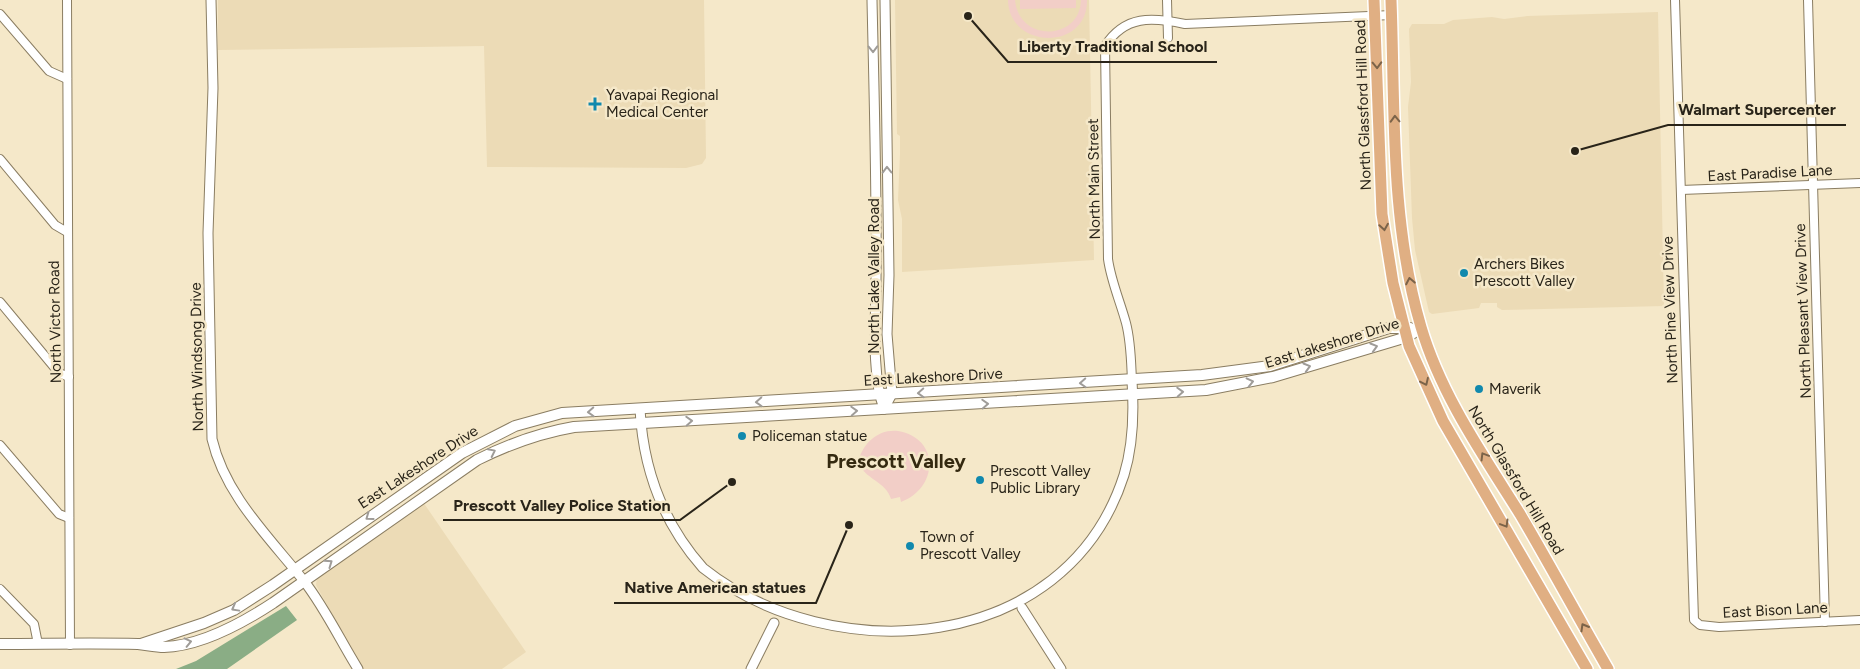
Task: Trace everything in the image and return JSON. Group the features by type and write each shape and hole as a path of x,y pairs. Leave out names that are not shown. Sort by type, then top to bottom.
{"main road":[{"name":"North Glassford Hill Road","path":"1374,0 1382,214 1393,282 1406,333 1444,421 1587,669"},
{"name":"North Glassford Hill Road","path":"1391,0 1398,188 1403,244 1421,328 1452,401 1608,669"},
{"name":"East Lakeshore Drive","path":"140,644 204,624 234,610 456,457 499,433 562,413 1132,381 1202,375 1270,366 1389,328 1406,333"},
{"name":"East Lakeshore Drive","path":"0,644 140,644 165,647 199,639 250,618 463,469 509,444 544,432 574,427 1206,390 1273,377 1421,328"},
{"path":"1270,366 1273,377"},
{"path":"456,457 463,469"}],"street":[{"name":"North Victor Road","path":"67,0 70,645"},
{"name":"North Windsong Drive","path":"211,0 213,88 208,233 212,439 216,457 232,490 304,581 358,669"},
{"name":"North Lake Valley Road","path":"872,0 876,281 874,332 879,395 884,409"},
{"name":"North Lake Valley Road","path":"885,0 889,275 887,334 892,394"},
{"path":"1167,0 1168,38"},
{"name":"North Pine View Drive","path":"1675,0 1694,620"},
{"name":"North Pleasant View Drive","path":"1808,0 1825,622"},
{"path":"0,14 49,71 67,79"},
{"name":"North Main Street","path":"1132,381 1130,343 1126,323 1110,276 1108,259 1105,46 1114,32 1126,24 1142,20 1168,20 1185,24 1392,15"},
{"path":"0,159 55,225 67,232"},
{"name":"East Paradise Lane","path":"1680,190 1860,183"},
{"path":"0,302 59,373 69,377"},
{"path":"1000,621 1022,608 1048,588 1074,562 1103,522 1127,463 1133,394 1132,381"},
{"path":"884,409 892,394"},
{"path":"640,409 643,448 653,482 677,533 712,577 751,609"},
{"path":"0,445 59,514 68,518"},
{"path":"0,589 34,624 38,644"},
{"path":"1022,608 1061,669"},
{"name":"East Bison Lane","path":"1694,620 1700,625 1719,628 1860,620"},
{"path":"750,669 774,623"}],"shaded area":[{"name":"Yavapai Regional Medical Center","path":"218,0 704,0 706,158 702,164 686,168 487,167 484,46 218,50"},
{"path":"895,0 1089,0 1094,260 902,272 902,219 898,200 900,136 897,134"},
{"path":"1008,0 1015,0 1019,14 1027,24 1037,30 1049,31 1061,29 1071,23 1078,14 1081,0 1087,0 1084,17 1075,29 1063,36 1048,38 1034,35 1021,28 1012,16"},
{"path":"1020,0 1076,0 1076,8 1020,9"},
{"path":"1658,12 1664,306 1502,310 1497,307 1497,303 1481,303 1479,308 1432,314 1429,312 1415,250 1412,218 1408,107 1411,82 1409,29 1412,24 1444,24 1453,20 1492,17 1504,19 1527,16"},
{"path":"898,431 912,435 922,443 930,464 928,475 922,486 914,495 901,502 900,497 891,499 885,488 865,473 858,462 860,455 872,439 884,432"},
{"path":"423,502 526,652 502,669 362,669 316,585 317,577"},
{"path":"286,606 297,620 227,669 176,669 196,661"}],"place":[{"name":"Liberty Traditional School","path":"968,16"},
{"name":"Yavapai Regional Medical Center","path":"595,104"},
{"name":"Walmart Supercenter","path":"1575,151"},
{"name":"Archers Bikes Prescott Valley","path":"1464,273"},
{"name":"Maverik","path":"1479,389"},
{"name":"Policeman statue","path":"742,436"},
{"name":"Prescott Valley Public Library","path":"980,480"},
{"name":"Prescott Valley Police Station","path":"732,482"},
{"name":"Native American statues","path":"849,525"},
{"name":"Town of Prescott Valley","path":"910,546"}],"district":[{"name":"Prescott Valley","path":"896,461"}]}
